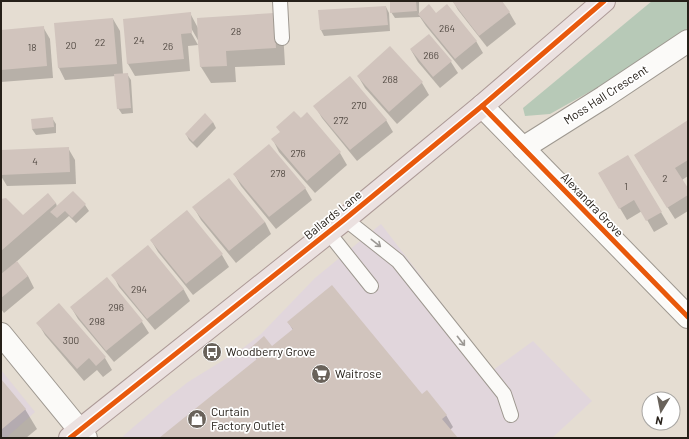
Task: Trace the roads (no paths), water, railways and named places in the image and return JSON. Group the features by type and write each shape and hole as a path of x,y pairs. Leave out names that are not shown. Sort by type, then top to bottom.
{"main road":[{"name":"Ballards Lane","path":"78,435 482,106 600,2"}],"street":[{"name":"Moss Hall Crescent","path":"523,148 611,93 688,41"},
{"name":"Alexandra Grove","path":"482,106 688,317"},
{"path":"1,334 78,435"}],"lane":[{"path":"280,1 282,38"},
{"path":"345,219 398,261 504,394 510,414"},
{"path":"328,232 371,286"}],"place":[{"name":"Woodberry Grove","path":"212,352"},
{"name":"Waitrose","path":"321,374"},
{"name":"Curtain Factory Outlet","path":"197,419"}]}
